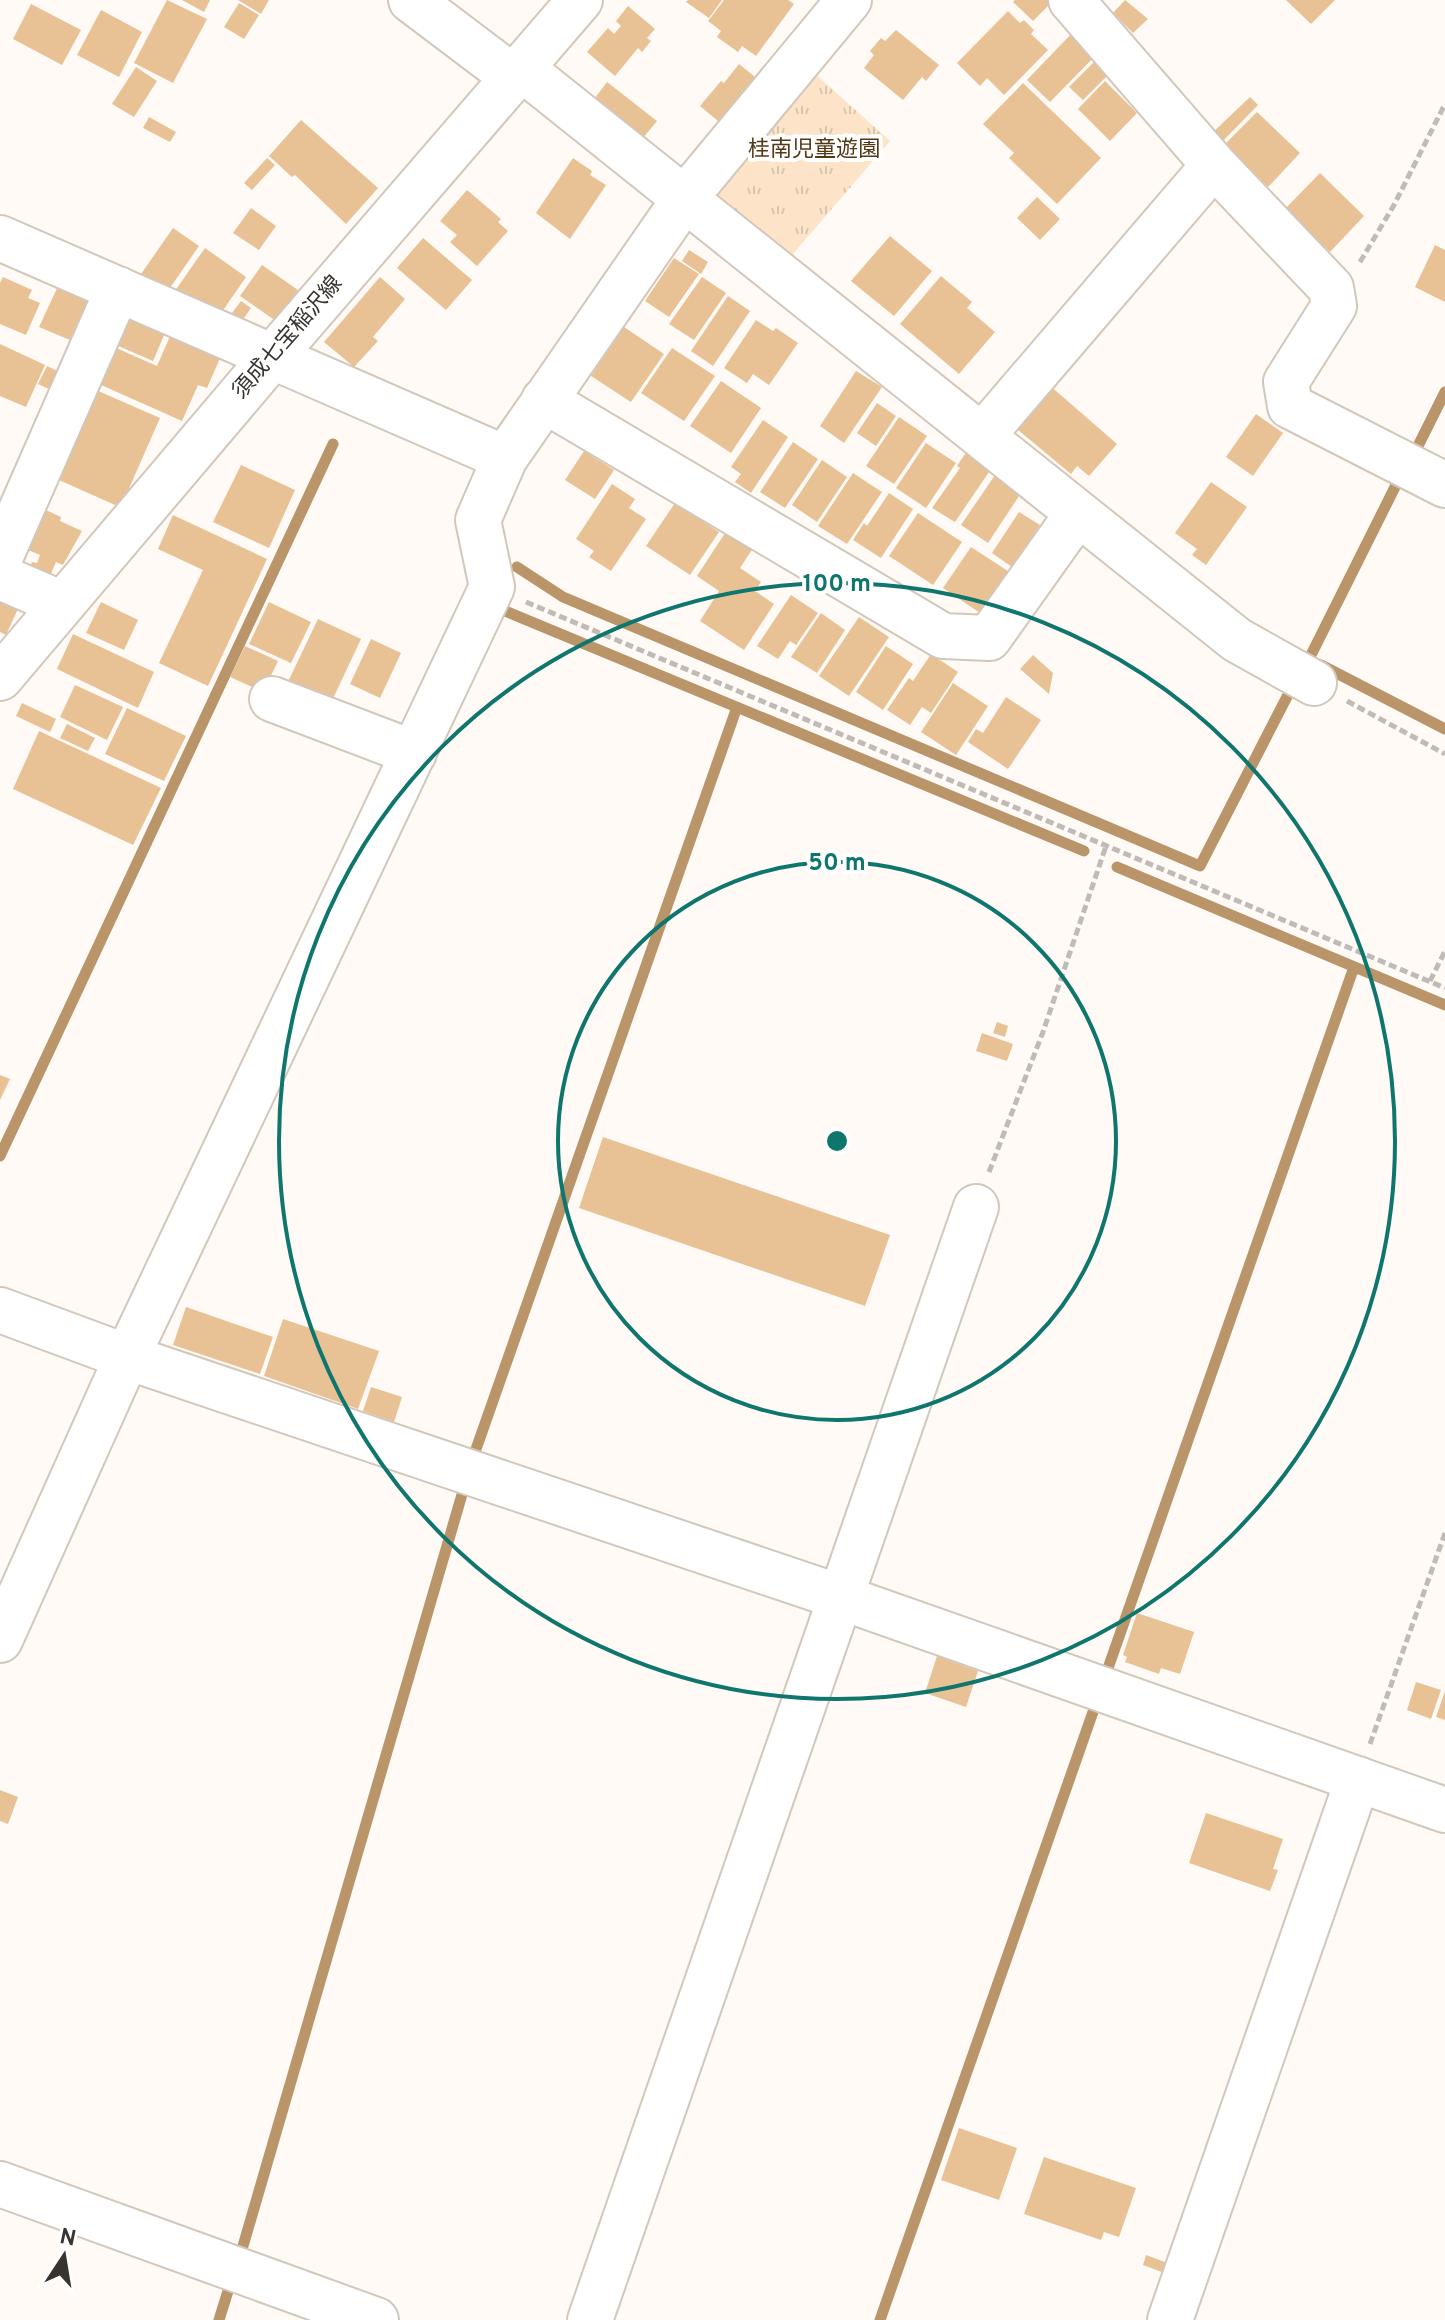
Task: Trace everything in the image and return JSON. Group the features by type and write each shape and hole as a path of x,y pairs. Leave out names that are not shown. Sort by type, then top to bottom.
{"street":[{"path":"411,0 517,73 685,198 1237,640 1314,683"},
{"name":"須成七宝稲沢線","path":"0,678 580,0"},
{"path":"1,1633 401,749 492,587 478,520 505,458 685,198 849,0"},
{"path":"1071,0 1214,165 1331,288 1334,306 1286,382 1290,406 1445,485"},
{"path":"982,436 1214,165"},
{"path":"0,238 505,458"},
{"path":"0,558 118,289"},
{"path":"544,400 943,636 989,638 1078,513"},
{"path":"0,577 62,604"},
{"path":"272,699 401,749"},
{"path":"590,2320 976,1207"},
{"path":"0,1310 127,1357 840,1597 1445,1810"},
{"path":"1170,2320 1358,1779"},
{"path":"0,2184 376,2320"}],"path":[{"path":"1334,306 1394,205 1445,104"},
{"path":"492,587 1445,988"},
{"path":"1314,683 1445,754"},
{"path":"976,1207 1043,1032 1106,846"},
{"path":"1430,981 1445,951"},
{"path":"1358,1779 1445,1533"}],"green space":[{"name":"桂南児童遊園","path":"812,71 890,141 786,262 720,208 717,188"}],"building":[{"path":"167,0 207,19 173,83 134,63"},
{"path":"182,0 210,0 204,12"},
{"path":"238,0 269,0 261,14"},
{"path":"722,0 709,18 686,2"},
{"path":"724,0 788,0 794,4 756,56 742,46 738,52 717,37 721,31 708,21"},
{"path":"1125,0 1148,19 1133,33 1113,13"},
{"path":"1286,0 1335,0 1311,24"},
{"path":"1013,2 1052,2 1033,21"},
{"path":"239,3 259,15 244,39 224,27"},
{"path":"31,4 81,30 62,65 13,39"},
{"path":"628,6 655,29 647,38 651,41 642,52 638,48 615,76 587,52 608,28 614,34 621,26 616,21"},
{"path":"101,10 142,32 119,77 77,55"},
{"path":"1008,11 1020,23 1024,20 1034,30 1031,34 1048,50 1004,95 987,78 980,86 957,63"},
{"path":"896,30 939,65 926,81 922,77 903,100 864,68 874,55 870,51 881,38 885,41"},
{"path":"1075,30 1099,52 1050,102 1027,80"},
{"path":"1095,61 1109,74 1083,100 1069,87"},
{"path":"739,64 766,86 730,131 700,106"},
{"path":"136,67 157,81 134,117 112,104"},
{"path":"1105,81 1137,113 1110,141 1078,109"},
{"path":"607,82 657,121 638,144 589,106"},
{"path":"1023,83 1101,158 1057,204 1009,158 1014,153 983,124"},
{"path":"1250,97 1258,105 1219,145 1209,136"},
{"path":"1257,112 1300,153 1268,187 1225,144"},
{"path":"149,117 176,132 170,142 143,128"},
{"path":"301,120 378,188 346,224 295,175 292,177 269,156"},
{"path":"267,158 275,165 252,190 244,183"},
{"path":"573,158 606,185 570,239 536,213"},
{"path":"1320,173 1364,216 1330,252 1285,209"},
{"path":"467,190 501,219 498,222 508,231 477,266 450,242 457,235 440,221"},
{"path":"1037,197 1060,219 1040,240 1017,218"},
{"path":"251,208 276,226 259,250 233,233"},
{"path":"173,228 199,246 165,295 139,277"},
{"path":"890,236 932,271 894,316 851,281"},
{"path":"423,238 472,280 446,310 397,268"},
{"path":"1435,245 1445,250 1445,302 1415,287"},
{"path":"205,248 246,277 217,319 170,298"},
{"path":"689,250 708,262 701,274 682,261"},
{"path":"674,258 699,274 669,317 645,301"},
{"path":"262,265 298,290 276,321 240,296"},
{"path":"941,276 972,302 967,308 995,332 959,374 900,324"},
{"path":"3,277 32,290 28,298 40,303 26,335 0,324 0,283"},
{"path":"380,277 405,299 373,337 378,341 354,367 324,342"},
{"path":"702,277 726,293 694,340 669,324"},
{"path":"60,282 92,295 77,343 39,327"},
{"path":"728,296 750,311 713,366 691,351"},
{"path":"241,301 251,308 237,328 226,321"},
{"path":"123,306 168,326 153,361 107,341"},
{"path":"756,320 773,331 776,328 798,343 769,385 753,374 747,383 724,368"},
{"path":"174,327 224,349 207,388 198,385 182,421 90,380 107,344 157,366"},
{"path":"624,327 664,354 631,402 591,376"},
{"path":"0,344 45,365 26,407 0,396"},
{"path":"672,348 715,376 684,421 641,393"},
{"path":"47,366 70,377 62,395 38,384"},
{"path":"856,371 882,387 844,443 820,426"},
{"path":"721,381 761,408 731,453 690,426"},
{"path":"1048,384 1117,444 1089,476 1077,466 1071,474 1012,425"},
{"path":"89,387 160,418 127,493 115,505 50,476"},
{"path":"877,403 896,416 876,446 857,433"},
{"path":"1256,414 1283,433 1253,476 1226,457"},
{"path":"899,417 927,436 894,484 866,466"},
{"path":"763,420 788,437 751,493 735,482 741,474 731,467"},
{"path":"793,442 818,459 785,508 760,492"},
{"path":"926,443 956,463 926,508 896,488"},
{"path":"969,448 991,469 955,522 932,508 960,468 957,466"},
{"path":"584,451 614,470 595,499 565,480"},
{"path":"822,460 847,477 817,522 792,505"},
{"path":"241,465 295,490 269,548 213,522"},
{"path":"853,473 882,492 847,544 818,526"},
{"path":"995,475 1021,493 988,543 961,525"},
{"path":"1211,482 1247,507 1206,565 1192,555 1197,549 1175,533"},
{"path":"612,484 635,499 629,508 646,519 611,571 589,557 594,551 576,539"},
{"path":"889,493 913,509 881,558 853,540 864,523 867,526"},
{"path":"675,503 719,532 690,575 646,546"},
{"path":"37,506 82,531 63,565 56,562 46,585 26,576 32,562 37,563 40,555 19,546"},
{"path":"1019,512 1040,525 1012,567 992,553"},
{"path":"918,513 962,542 933,585 889,556"},
{"path":"173,515 267,559 208,686 159,663 203,570 158,549"},
{"path":"727,530 753,548 740,568 761,582 755,591 774,604 744,650 700,621 719,591 697,576"},
{"path":"971,547 1014,575 986,617 943,588"},
{"path":"0,588 23,598 6,635 0,632"},
{"path":"791,595 818,613 796,645 790,641 778,659 757,646"},
{"path":"101,602 138,620 124,650 86,633"},
{"path":"269,602 311,622 291,663 249,644"},
{"path":"821,613 845,630 817,673 791,657"},
{"path":"859,617 889,637 849,696 819,676"},
{"path":"318,619 361,639 329,707 286,686"},
{"path":"73,634 154,672 138,708 57,669"},
{"path":"371,639 401,653 380,698 350,684"},
{"path":"245,646 278,661 263,692 230,677"},
{"path":"886,646 913,664 883,710 856,692"},
{"path":"931,654 958,672 931,713 922,707 910,725 887,710 909,678 913,681"},
{"path":"1033,655 1053,673 1049,694 1020,669"},
{"path":"953,683 988,706 956,755 921,732"},
{"path":"75,685 123,707 107,740 60,717"},
{"path":"1006,697 1041,720 1008,769 968,742 976,729 983,733"},
{"path":"22,703 56,719 50,732 16,716"},
{"path":"127,708 186,736 164,781 105,754"},
{"path":"67,724 95,738 88,751 60,738"},
{"path":"39,731 161,788 133,845 13,789"},
{"path":"997,1022 1008,1026 1005,1037 993,1033"},
{"path":"982,1033 1013,1044 1007,1061 976,1051"},
{"path":"0,1075 10,1079 0,1100"},
{"path":"603,1137 890,1235 865,1306 579,1208"},
{"path":"186,1307 273,1337 260,1374 173,1345"},
{"path":"283,1319 379,1351 358,1409 264,1376"},
{"path":"371,1387 402,1397 394,1422 363,1411"},
{"path":"1137,1613 1194,1632 1180,1674 1161,1668 1159,1674 1125,1662 1127,1657 1123,1655"},
{"path":"937,1656 978,1671 966,1707 925,1693"},
{"path":"1416,1682 1441,1690 1431,1719 1407,1710"},
{"path":"1445,1691 1445,1720 1436,1717"},
{"path":"0,1790 18,1797 8,1824 0,1821"},
{"path":"1206,1813 1283,1839 1273,1869 1278,1870 1270,1891 1189,1863"},
{"path":"959,2128 1017,2148 999,2200 941,2180"},
{"path":"1044,2157 1136,2188 1119,2237 1104,2232 1101,2240 1024,2214"},
{"path":"1146,2255 1173,2265 1170,2275 1143,2265"}],"waterway":[{"path":"1412,458 1445,392"},
{"path":"0,1156 333,444"},
{"path":"1308,661 1399,479"},
{"path":"517,567 563,597 1200,866 1293,685"},
{"path":"500,609 1084,851"},
{"path":"1321,665 1445,729"},
{"path":"475,1452 737,707"},
{"path":"1117,867 1445,1005"},
{"path":"1107,1671 1354,967"},
{"path":"243,2246 463,1491"},
{"path":"880,2320 1094,1709"},
{"path":"219,2320 228,2291"}]}
